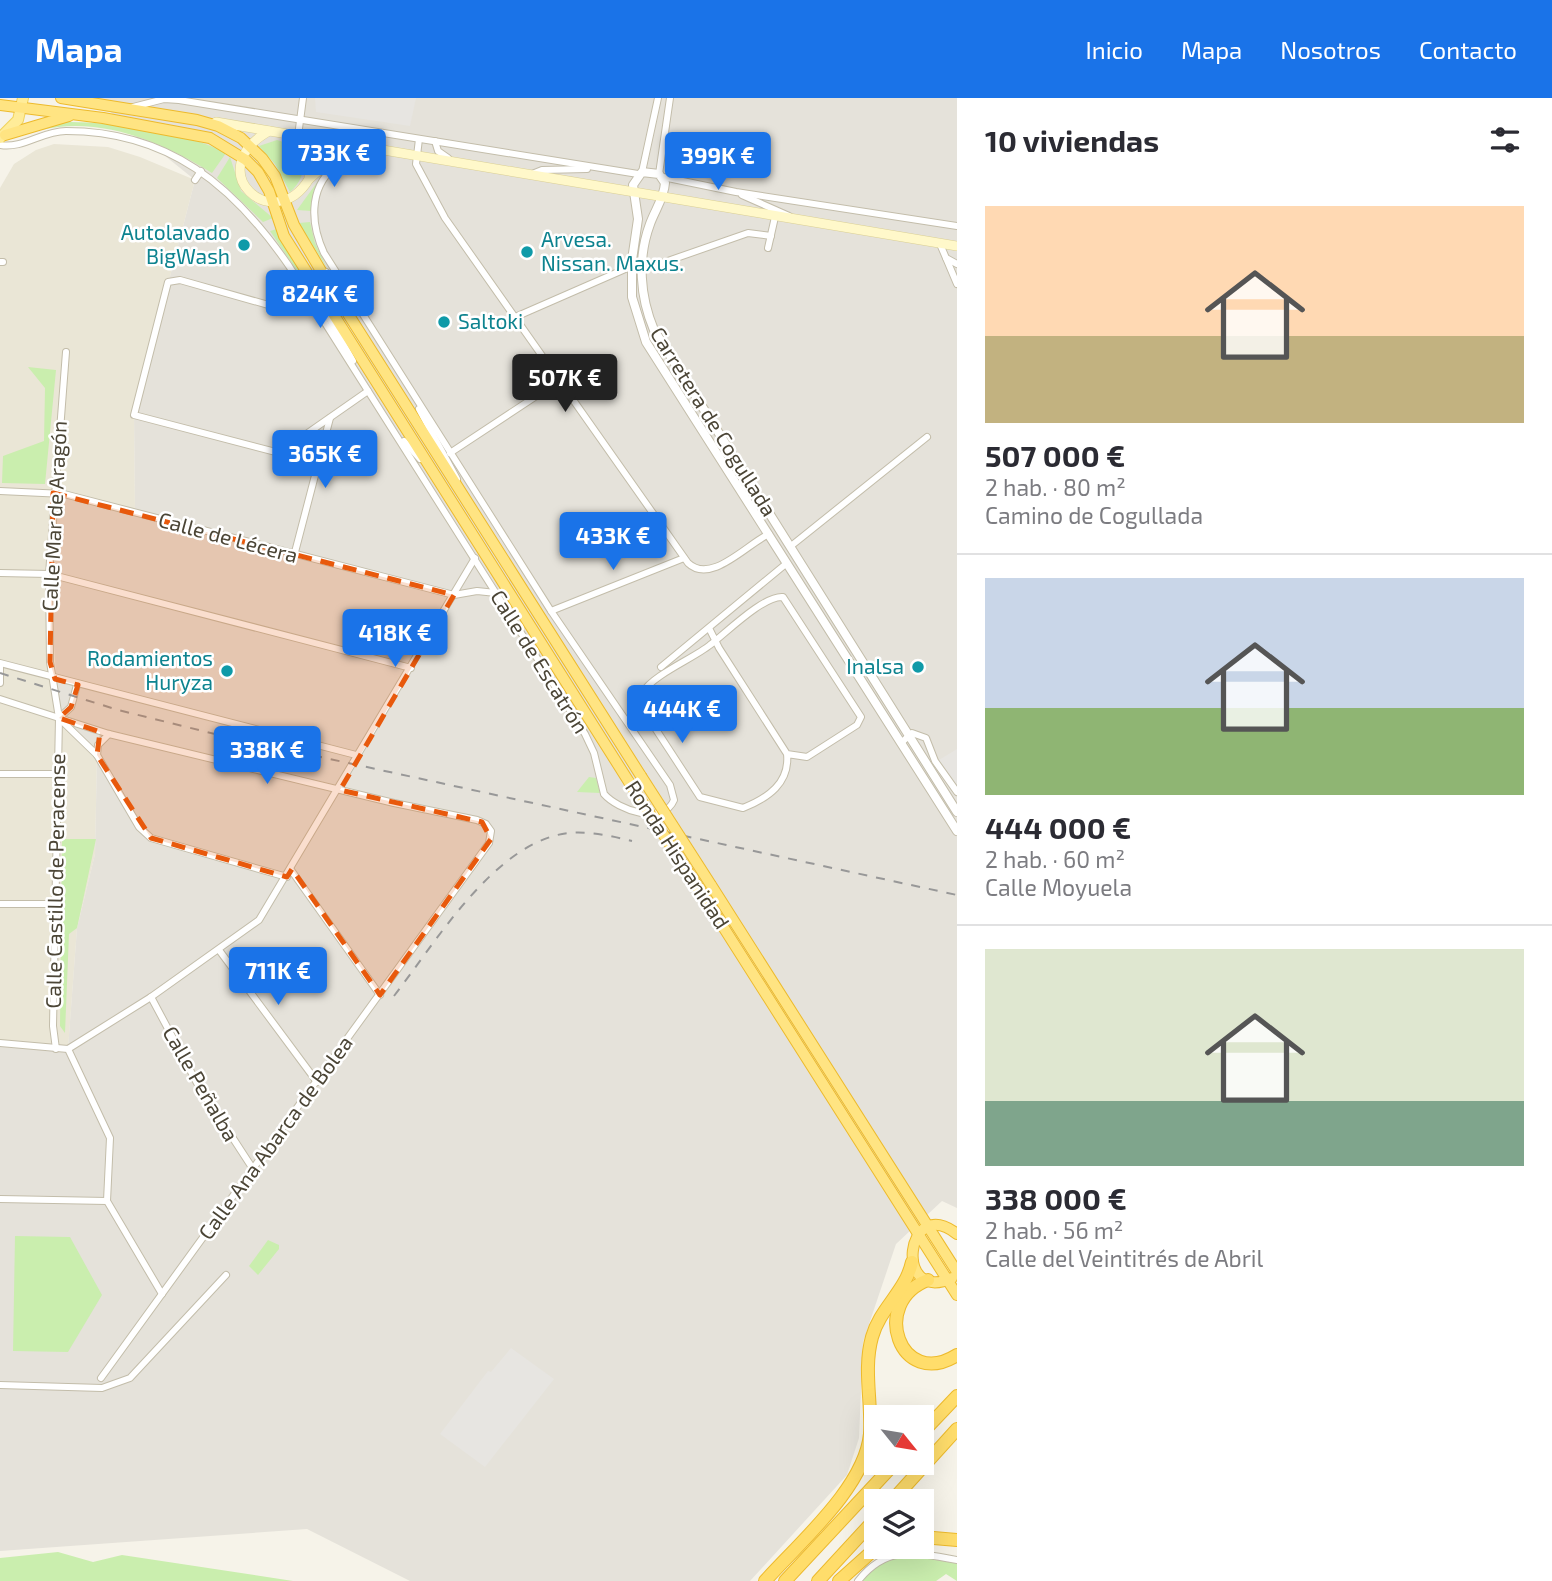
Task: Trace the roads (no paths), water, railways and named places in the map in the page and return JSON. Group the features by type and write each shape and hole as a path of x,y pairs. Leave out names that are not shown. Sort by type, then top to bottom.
{"highway":[{"name":"Ronda Hispanidad","path":"61,98 218,125 249,145 271,170 294,225 318,264 929,1228 954,1275 957,1295"},
{"name":"Ronda Hispanidad","path":"0,105 23,102 192,133 210,138 241,156 258,172 273,202 285,236 307,273 919,1234 954,1275"},
{"path":"2,141 77,114"},
{"path":"928,1280 918,1273 912,1262 911,1250 919,1234 929,1228 946,1227 957,1234"},
{"path":"765,1581 834,1504 861,1466 870,1434 871,1341 880,1315 904,1284 912,1262"},
{"path":"954,1275 928,1280 915,1287 900,1305 896,1319 898,1342 910,1356 928,1363 941,1363 957,1355"},
{"path":"934,1420 957,1396"},
{"path":"903,1489 957,1429"},
{"path":"785,1581 884,1475"},
{"path":"773,1581 819,1533 860,1500"},
{"path":"818,1581 864,1530"},
{"path":"934,1538 957,1540"},
{"path":"829,1581 864,1543"},
{"path":"839,1581 864,1559"}],"main road":[{"path":"2,141 14,125 23,102"},
{"name":"Ronda Hispanidad","path":"197,120 298,136 361,150 463,164 957,246"},
{"path":"269,131 249,145 241,156 240,174 247,190 262,200 286,201 301,191 309,179 329,161 361,150"},
{"path":"298,136 309,160 309,179"}],"street":[{"path":"298,136 303,98"},
{"path":"640,173 658,98"},
{"path":"661,176 670,98"},
{"path":"127,108 164,99 179,100 957,226"},
{"path":"288,118 301,110"},
{"name":"Calle de Escatrón","path":"2,141 15,146 50,131 102,133 160,149 201,171 232,194 262,227 475,558 588,740 606,797 625,808 656,814 664,812 674,800 670,785 551,611 322,248 314,215 316,197 326,176 361,150"},
{"path":"419,139 416,164 445,218 684,558 696,570 709,571 769,534"},
{"path":"435,141 444,156 463,164"},
{"path":"528,176 542,170 599,169"},
{"path":"195,180 201,171"},
{"name":"Carretera de Cogullada","path":"640,173 632,193 638,219 632,266 632,297 646,342 957,831"},
{"name":"Carretera de Cogullada","path":"661,176 665,187 648,228 642,270 643,296 654,330 957,812"},
{"path":"736,192 781,210 793,220"},
{"path":"768,248 775,216"},
{"path":"642,270 748,233 771,236"},
{"path":"940,244 957,284"},
{"path":"946,258 957,264"},
{"name":"Calle de Escatrón","path":"318,264 354,301"},
{"path":"513,318 632,266"},
{"name":"Ronda Hispanidad","path":"307,273 322,309 349,351 359,376"},
{"path":"311,303 296,310 286,310 180,280 169,282 134,415 282,451 318,463"},
{"name":"Calle Mar de Aragón","path":"59,718 55,703 55,679 50,662 50,574 53,493 66,352"},
{"path":"450,453 559,381"},
{"path":"282,451 368,391"},
{"name":"Ronda Hispanidad","path":"415,396 421,415 450,463 462,494"},
{"path":"294,556 330,418"},
{"name":"Calle de Escatrón","path":"391,427 417,455 444,496 459,513"},
{"path":"790,545 927,437"},
{"name":"Calle de Lécera","path":"0,491 53,493 454,595 477,591 496,593"},
{"path":"0,1043 68,1049 151,998 259,920 475,558"},
{"path":"551,611 684,558"},
{"path":"661,667 787,564"},
{"path":"0,573 50,574 411,668"},
{"path":"709,628 715,641 787,754 788,767 781,785 748,806 738,807 703,799 642,708 641,697 648,686 715,641 774,597 786,599 861,720 807,757 787,754"},
{"path":"0,683 0,664 356,755"},
{"path":"59,718 71,707 77,685"},
{"path":"0,699 109,734 338,790"},
{"path":"59,718 97,755 139,827 150,838 286,877"},
{"name":"Calle Castillo de Peracense","path":"53,1047 59,718"},
{"path":"97,755 98,745 109,734"},
{"path":"901,743 909,734 920,734 957,792"},
{"path":"0,774 58,774"},
{"name":"Calle Ana Abarca de Bolea","path":"101,1378 380,995 489,843 492,835 489,827 477,820 338,790"},
{"path":"291,870 380,995"},
{"path":"0,904 55,904"},
{"path":"219,950 317,1082"},
{"name":"Calle Peñalba","path":"151,998 197,1083 253,1169"},
{"path":"68,1049 110,1138 107,1201 162,1294"},
{"path":"0,1199 107,1201"},
{"path":"0,1385 102,1388 115,1386 130,1378 226,1275"},
{"path":"858,1581 883,1558 897,1554 957,1560"}],"railway":[{"path":"0,673 118,710 219,735 957,895"},
{"path":"394,996 469,898 492,874 516,855 541,840 568,833 592,833 632,841"}],"place":[{"name":"Autolavado BigWash","path":"244,245"},
{"name":"Arvesa. Nissan. Maxus.","path":"527,252"},
{"name":"Saltoki","path":"444,322"},
{"name":"Inalsa","path":"918,667"},
{"name":"Rodamientos Huryza","path":"227,671"}]}
